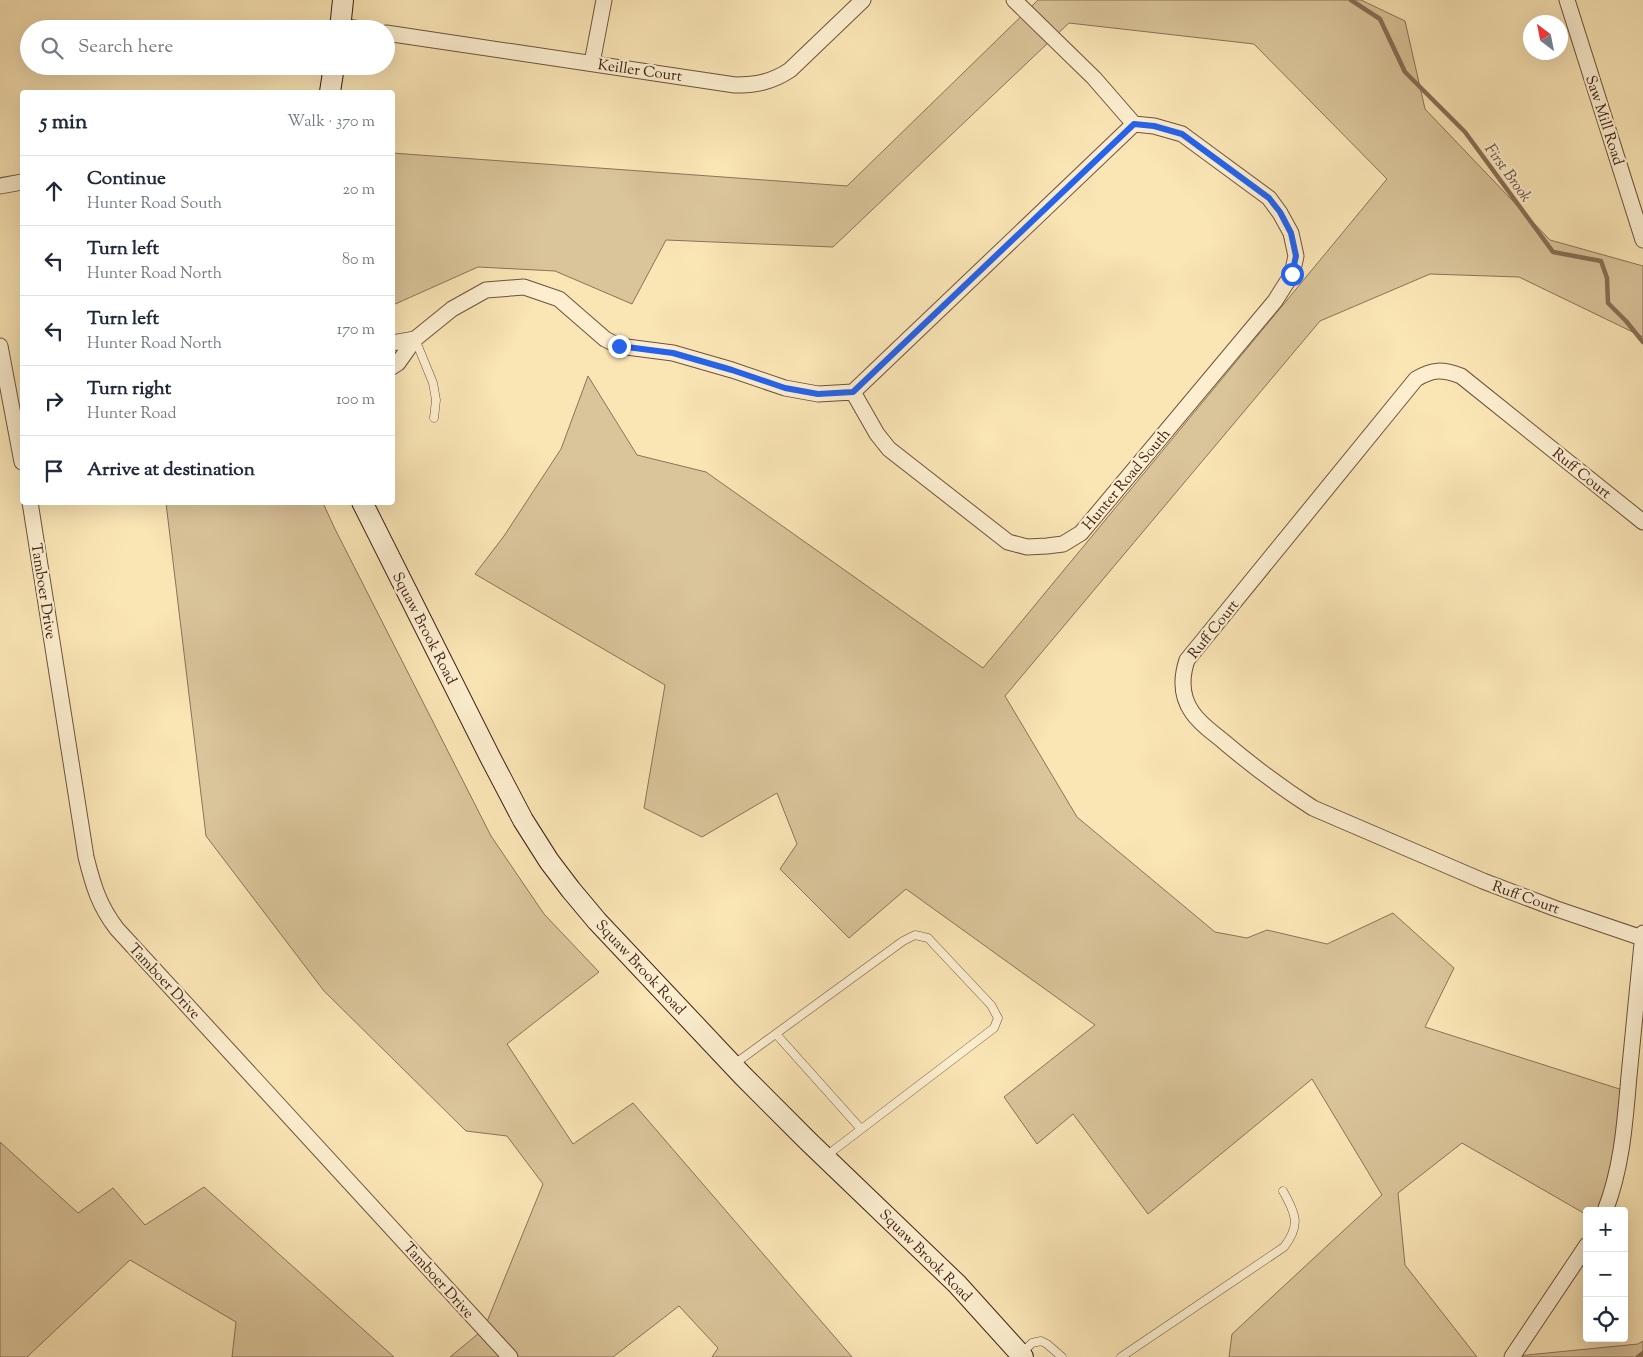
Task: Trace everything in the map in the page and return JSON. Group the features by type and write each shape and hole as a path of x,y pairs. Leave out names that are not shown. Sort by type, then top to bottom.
{"street":[{"path":"343,0 345,20"},
{"path":"592,63 604,0"},
{"name":"Keiller Court","path":"395,34 735,85 752,85 778,77 790,70 863,0"},
{"name":"Saw Mill Road","path":"1568,0 1643,240"},
{"path":"395,364 415,339 452,309 486,290 524,286 559,299 605,339 619,346 673,353 785,388 818,394 853,392 1134,124 1094,78 1015,1"},
{"path":"330,90 333,75"},
{"name":"Hunter Road South","path":"853,392 877,434 889,449 1008,542 1027,547 1063,544 1081,532 1275,301 1292,274 1296,256 1291,233 1280,212 1269,198 1182,134 1154,126 1134,124"},
{"path":"0,186 20,182"},
{"path":"395,343 415,339"},
{"path":"0,346 20,451"},
{"name":"Ruff Court","path":"1642,938 1483,881 1313,808 1238,754 1201,723 1192,712 1185,698 1182,685 1183,672 1187,660 1416,379 1426,373 1448,371 1461,376 1643,522"},
{"name":"Tamboer Drive","path":"30,505 86,857 91,879 105,914 116,929 510,1357"},
{"name":"Squaw Brook Road","path":"364,505 490,757 523,820 549,861 598,921 733,1066 957,1284 1021,1356"},
{"path":"1607,1207 1618,1172 1624,1134 1643,932"},
{"path":"1512,1357 1583,1251"}],"lane":[{"path":"415,339 433,383 436,400 434,418"},
{"path":"733,1066 903,941 915,935 928,938 991,1005 998,1018 994,1028 825,1157"},
{"path":"776,1034 862,1129"},
{"path":"1121,1357 1284,1247 1293,1236 1296,1224 1291,1205 1283,1191"},
{"path":"1021,1356 1032,1344 1041,1341 1062,1357"}],"shaded area":[{"path":"1038,0 1361,0 1405,21 1425,109 1550,240 1643,266 1643,337 1519,277 1430,274 1320,321 1005,696 1077,817 1215,932 1247,938 1267,930 1327,944 1393,913 1454,968 1425,1027 1629,1092 1603,1207 1583,1207 1583,1213 1462,1143 1398,1193 1405,1265 1477,1357 1229,1357 1232,1334 1382,1195 1312,1079 1148,1214 1073,1114 1037,1144 1004,1097 1095,1025 906,889 849,938 780,869 797,844 777,793 702,837 644,808 665,685 475,574 504,536 561,449 588,376 637,455 706,472 983,668 1387,179 1254,44 1069,23 833,247 666,240 632,304 555,271 478,267 395,304 395,153 847,186"},
{"path":"166,505 324,505 491,836 544,914 599,972 507,1044 573,1144 633,1103 852,1357 712,1357 718,1348 679,1306 613,1357 450,1357 484,1329 543,1184 507,1136 466,1131 324,991 206,836"},
{"path":"0,1142 78,1213 113,1188 145,1225 204,1187 394,1357 232,1357 236,1322 130,1260 27,1357 0,1357"},
{"path":"1643,1341 1643,1357 1507,1357 1638,1344"}],"waterway":[{"name":"First Brook","path":"1351,0 1380,19 1405,72 1465,132 1553,252 1601,261 1607,278 1608,303 1643,342"},
{"name":"First Brook","path":"1638,1357 1643,1353"}],"route":[{"path":"619,346 673,353 785,388 818,394 853,392 1134,124 1154,126 1182,134 1269,198 1280,212 1291,233 1296,256 1292,274"}]}
